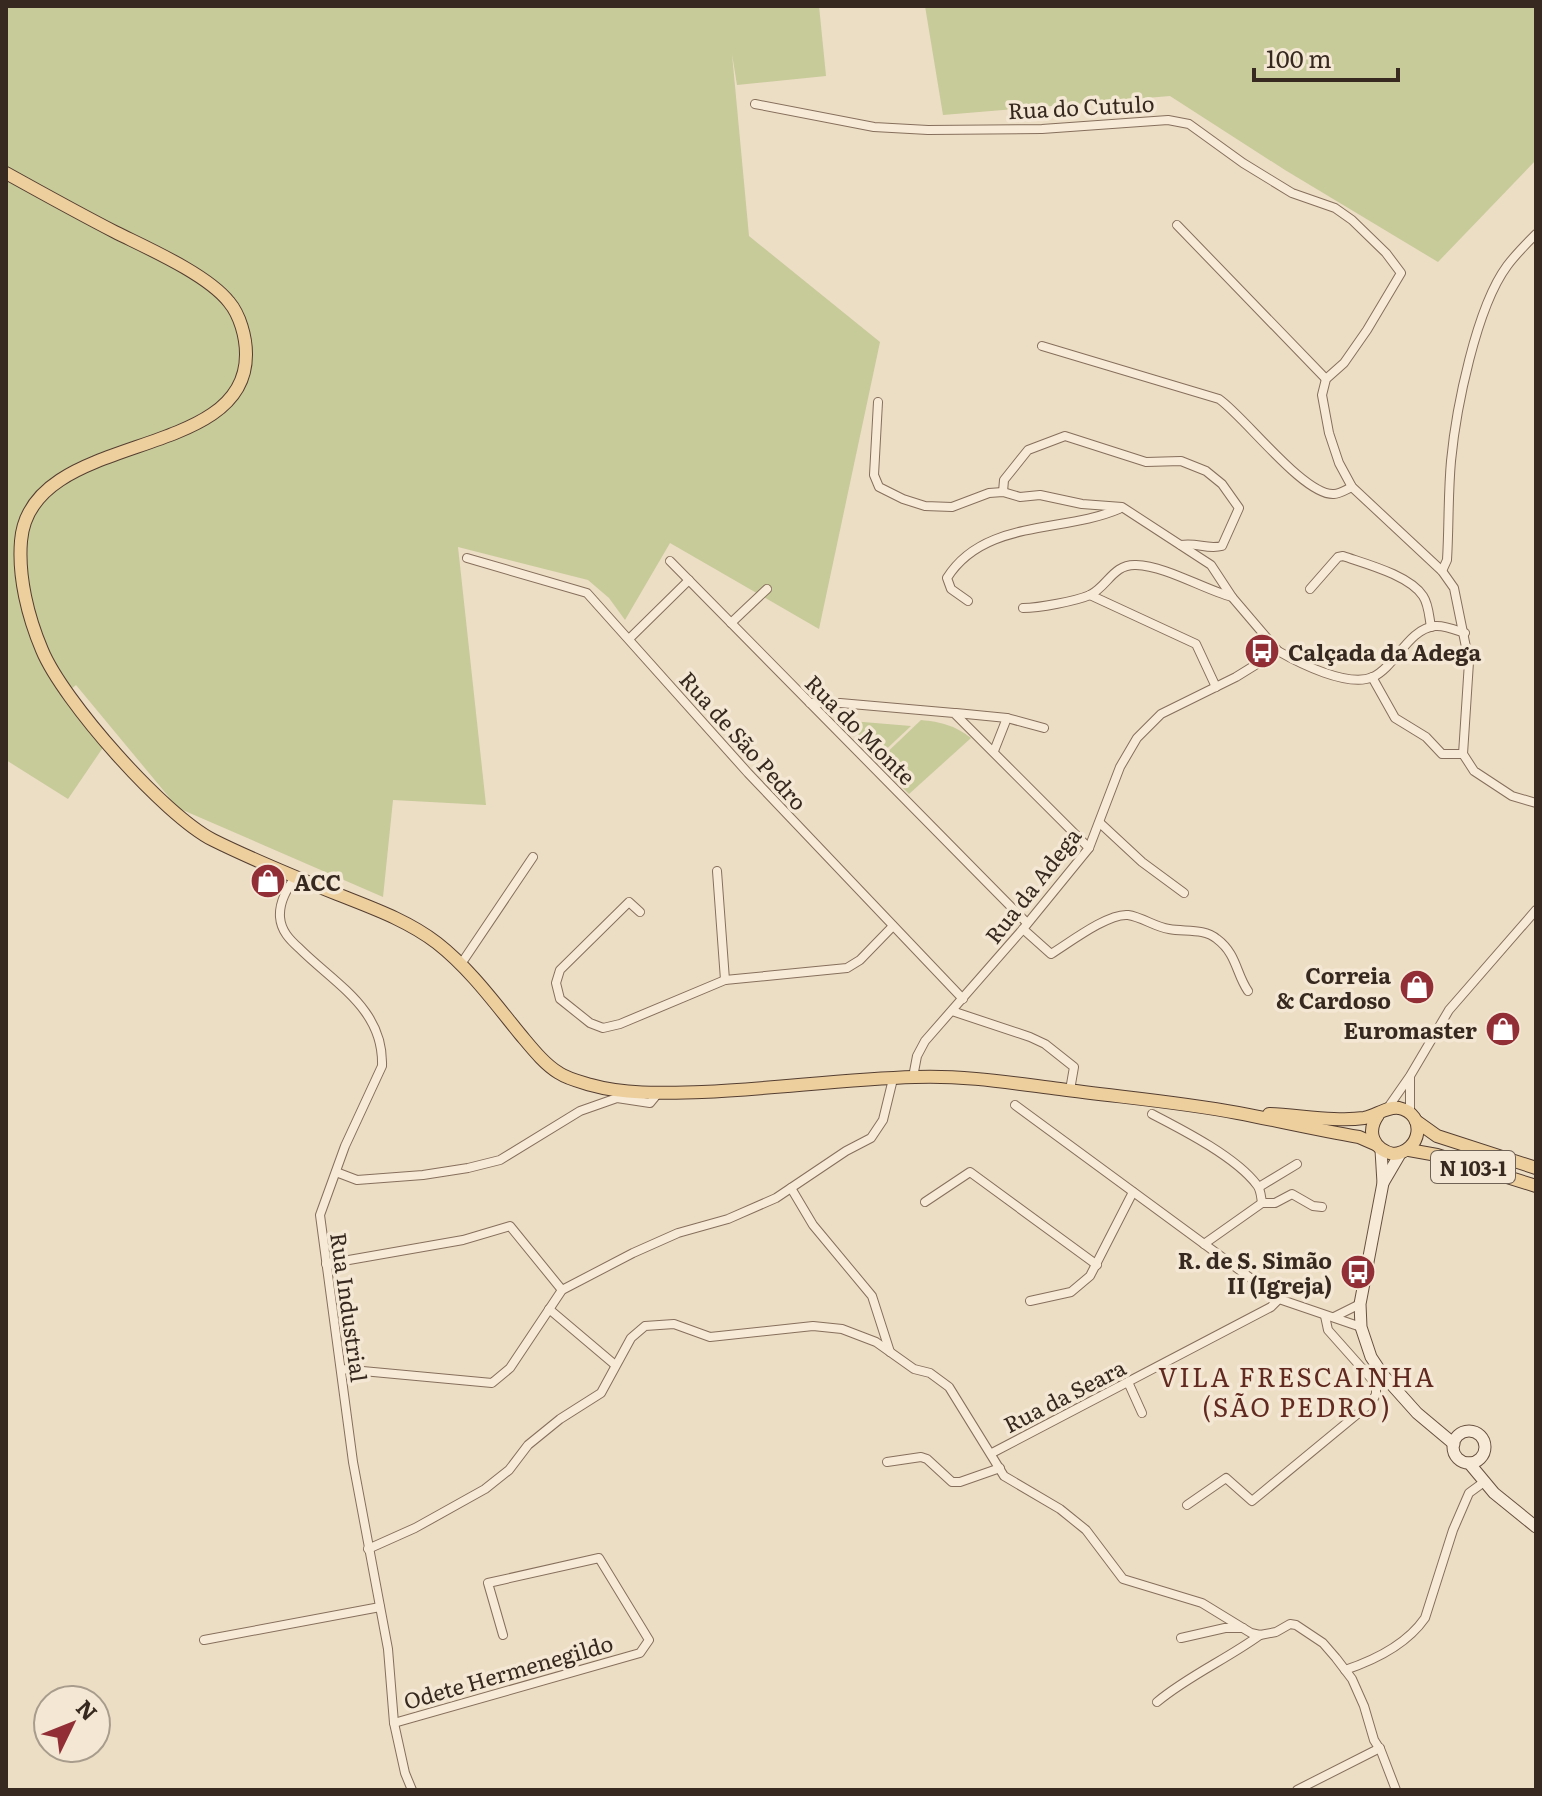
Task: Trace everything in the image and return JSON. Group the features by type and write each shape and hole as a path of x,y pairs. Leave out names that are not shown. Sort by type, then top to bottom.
{"main road":[{"path":"6,173 166,258 212,286 231,303 242,329 246,354 243,381 226,403 205,419 65,477 40,494 26,516 21,543 22,577 30,618 44,656 72,700 103,738 183,820 212,840 410,924 461,964 537,1054 561,1075 594,1086 659,1092 742,1090 913,1077 970,1078 1234,1112 1359,1137 1378,1147 1404,1152"},
{"path":"1234,1112 1361,1118 1398,1108 1413,1118 1417,1137 1383,1183"},
{"path":"1382,1112 1371,1129 1378,1147 1383,1183 1360,1304 1361,1327 1371,1357 1383,1375 1432,1428 1454,1444 1457,1457 1469,1463 1484,1482 1536,1527"},
{"name":"N 103-1","path":"1413,1118 1437,1136 1536,1168"},
{"name":"N 103-1","path":"1404,1152 1437,1155 1536,1186"},
{"path":"1432,1428 1473,1431 1482,1437 1485,1446 1482,1457 1484,1482"},
{"path":"1454,1444 1463,1432"},
{"path":"1469,1463 1482,1457"}],"street":[{"name":"Rua do Cutulo","path":"755,104 874,127 928,130 1042,129 1168,120 1189,124 1219,147 1292,193 1335,208 1369,235 1401,273 1352,352 1326,379"},
{"path":"1177,225 1326,379 1322,395 1329,433 1339,463 1352,487 1442,571 1454,588 1469,662 1463,754 1474,771 1512,796 1536,803"},
{"path":"1442,571 1447,560 1450,464 1466,374 1482,319 1505,268 1536,234"},
{"path":"1042,346 1219,399 1318,490 1335,494 1352,487"},
{"path":"878,402 874,475 879,487 925,506 952,507 989,493 1003,492 1020,497 1040,495 1082,504 1122,507 1211,565 1232,597 1278,651 1304,666 1362,680 1372,677 1423,629 1438,625 1465,633"},
{"path":"1003,492 1004,480 1028,450 1065,436 1146,462 1181,461 1214,477 1239,508 1222,546 1208,549 1194,542 1181,545"},
{"path":"968,601 951,589 947,578 956,564 985,543 1043,525 1102,516 1122,507"},
{"path":"1310,589 1338,557 1357,561 1385,570 1421,593 1431,627"},
{"name":"Rua de São Pedro","path":"467,558 587,593 748,773 963,999"},
{"name":"Rua do Monte","path":"670,561 1051,954 1112,918 1127,915 1168,929 1203,932 1218,939 1236,961 1243,985 1248,991"},
{"path":"1023,608 1040,609 1090,595 1118,568 1136,564 1232,597"},
{"path":"630,638 689,580"},
{"path":"731,623 767,589"},
{"path":"1090,595 1196,644 1216,687"},
{"name":"Rua da Adega","path":"913,1077 917,1056 925,1041 1089,848 1120,767 1137,738 1161,714 1278,651"},
{"path":"1372,677 1395,718 1403,725 1426,737 1442,754 1463,754"},
{"path":"810,703 1007,718 1044,728"},
{"path":"954,713 1089,848"},
{"path":"994,751 1007,718"},
{"path":"1100,823 1142,862 1184,893"},
{"path":"461,964 533,857"},
{"path":"717,871 725,980"},
{"name":"Rua Industrial","path":"295,877 284,894 280,917 286,935 362,1006 377,1032 382,1058 382,1066 320,1215 353,1462 388,1649 394,1723 412,1790"},
{"path":"640,912 629,902 560,970 556,983 560,999 590,1023 603,1028 620,1024 725,980 847,968 860,960 893,926"},
{"path":"1382,1112 1410,1076 1449,1010 1536,910"},
{"path":"952,1011 1045,1044 1074,1067 1070,1090"},
{"path":"1410,1076 1413,1118"},
{"path":"341,1369 492,1383 510,1368 562,1290 597,1269 678,1233 728,1219 776,1198 871,1138 883,1120 893,1079"},
{"path":"336,1172 357,1180 490,1163 500,1160 580,1111 617,1098 650,1103 659,1092"},
{"path":"1015,1105 1279,1299 1361,1327"},
{"path":"1152,1114 1207,1143 1259,1187 1262,1203"},
{"path":"1259,1187 1297,1164"},
{"path":"925,1202 970,1172 1097,1265"},
{"path":"791,1188 813,1225 872,1296 890,1352"},
{"path":"1030,1301 1071,1292 1090,1276 1133,1192"},
{"path":"1204,1244 1262,1203 1275,1203 1292,1194 1313,1206 1322,1207"},
{"path":"326,1264 463,1240 510,1226 562,1290"},
{"name":"Rua da Seara","path":"992,1453 1271,1307 1279,1299"},
{"path":"1329,1316 1360,1304"},
{"path":"549,1309 614,1364"},
{"path":"1187,1505 1226,1478 1252,1501 1372,1402 1376,1384 1328,1330 1329,1316"},
{"path":"368,1549 415,1528 485,1489 509,1470 528,1445 560,1419 601,1393 614,1364 631,1338 645,1326 674,1324 710,1337 813,1326 842,1329 876,1342 914,1369 930,1373 949,1387 1004,1476 1060,1509 1086,1530 1123,1579 1202,1603 1260,1635"},
{"path":"1128,1382 1142,1413"},
{"path":"887,1462 921,1457 952,1482 1000,1468"},
{"path":"1345,1670 1384,1654 1418,1629 1425,1618 1453,1530 1469,1493 1484,1482"},
{"name":"Odete Hermenegildo","path":"394,1723 640,1653 649,1640 599,1558 488,1583 503,1635"},
{"path":"204,1640 380,1607"},
{"path":"1157,1702 1167,1692 1223,1661 1260,1635 1296,1625 1323,1643 1345,1670 1364,1706 1374,1740 1396,1790"},
{"path":"1181,1638 1225,1628 1244,1628"},
{"path":"1297,1790 1380,1748"}],"green space":[{"path":"6,6 819,6 826,76 737,85 732,54 749,236 880,342 819,629 670,543 625,620 609,598 588,580 458,547 486,805 393,800 383,897 178,808 76,685 62,697 104,746 68,799 6,760"},
{"path":"925,6 1536,6 1536,160 1438,262 1170,96 943,115"},
{"path":"921,720 947,725 971,738 909,794 877,762"},
{"path":"846,721 851,721 911,726 879,756"}],"place":[{"name":"Calçada da Adega","path":"1262,651"},
{"name":"ACC","path":"268,881"},
{"name":"Correia & Cardoso","path":"1417,987"},
{"name":"Euromaster","path":"1503,1029"},
{"name":"R. de S. Simão II (Igreja)","path":"1358,1272"}],"district":[{"name":"VILA FRESCAINHA (SÃO PEDRO)","path":"1297,1390"}]}
